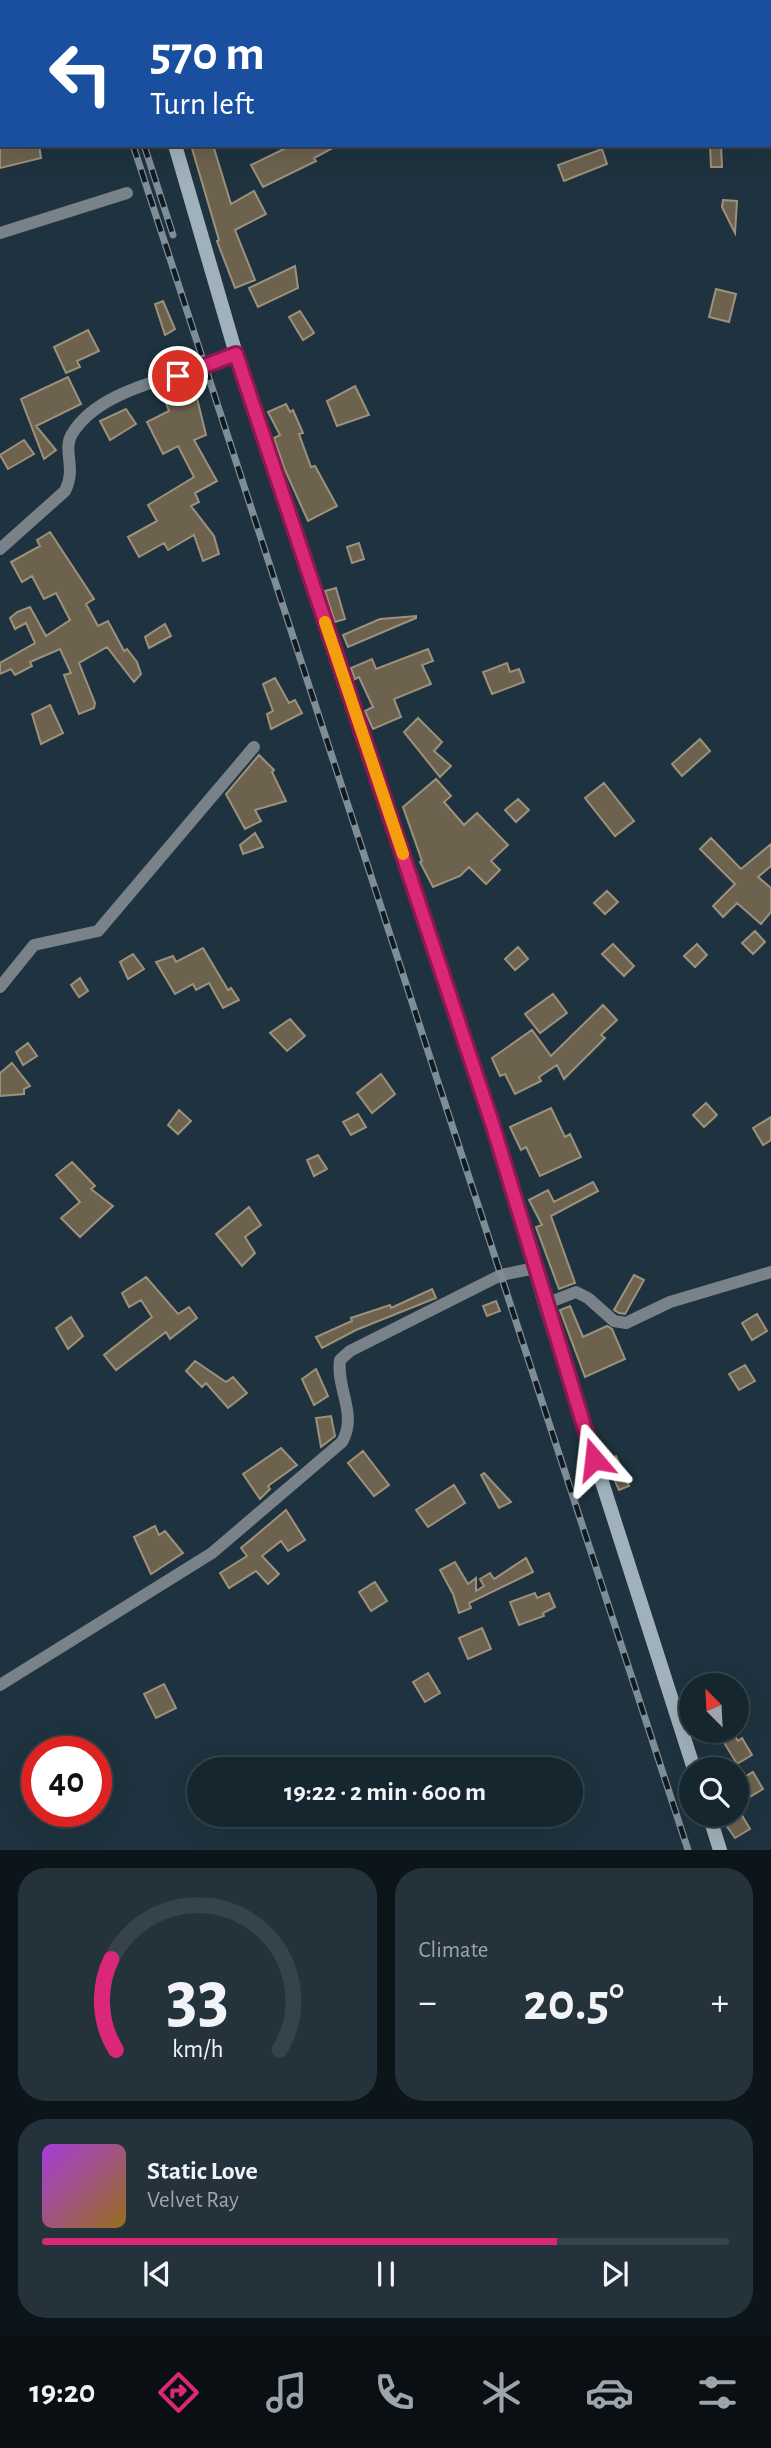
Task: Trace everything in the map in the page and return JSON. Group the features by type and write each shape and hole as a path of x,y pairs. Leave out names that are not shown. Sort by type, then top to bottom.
{"street":[{"path":"176,147 236,354 493,1126 545,1304 690,1757"},
{"path":"0,233 127,193"},
{"path":"0,549 65,491 72,478 70,437 96,407 125,393 204,368 236,354"},
{"path":"0,987 34,945 98,932 254,747"},
{"path":"0,1685 212,1553 342,1442 348,1430 349,1419 338,1371 340,1360 350,1351 501,1275 535,1268"},
{"path":"545,1304 576,1292 588,1298 614,1321 626,1323 670,1303 771,1272"},
{"path":"713,1827 720,1850"}],"building":[{"path":"0,147 39,147 41,158 0,168"},
{"path":"192,147 214,147 231,204 254,191 266,214 235,230 255,280 235,288 217,241 219,240"},
{"path":"288,147 334,147 314,158 316,161 263,187 251,165"},
{"path":"710,147 721,147 722,167 711,167"},
{"path":"602,149 607,164 564,181 558,165"},
{"path":"723,200 737,201 735,233 722,207"},
{"path":"295,266 298,288 258,307 249,288"},
{"path":"716,289 736,294 729,322 709,317"},
{"path":"163,301 175,329 165,335 155,304"},
{"path":"300,311 314,333 303,340 289,317"},
{"path":"88,330 99,351 77,361 80,367 66,373 54,347"},
{"path":"68,377 81,404 36,426 56,450 44,459 21,399"},
{"path":"194,386 206,435 194,440 217,481 195,493 199,502 191,506 214,536 219,554 203,561 194,535 168,550 164,543 139,557 128,537 157,521 148,505 194,477 178,446 163,454 147,422 169,411 164,397"},
{"path":"355,386 369,415 337,426 327,401"},
{"path":"286,404 290,412 293,410 303,433 299,434 311,467 315,466 337,506 308,521 285,470 274,438 280,435 268,412"},
{"path":"126,409 136,424 110,440 100,421"},
{"path":"24,440 34,454 8,469 0,455"},
{"path":"50,532 94,599 86,604 98,626 108,621 124,651 127,649 137,662 141,674 134,682 107,647 79,663 95,703 94,708 79,714 64,675 71,673 60,649 30,662 32,666 15,675 11,669 0,674 0,663 35,643 26,623 15,629 10,618 17,612 30,607 46,636 70,620 56,593 44,599 32,576 22,582 11,562 40,546 37,540"},
{"path":"359,543 364,559 352,563 347,547"},
{"path":"336,588 345,619 335,622 325,591"},
{"path":"416,616 348,647 343,635 380,619"},
{"path":"165,624 171,636 149,648 145,637"},
{"path":"428,649 433,661 422,665 431,684 394,699 401,717 373,729 365,711 373,707 359,677 355,679 351,668 372,659 376,669"},
{"path":"507,663 510,672 519,669 524,682 492,694 483,672"},
{"path":"275,678 289,703 295,700 302,713 271,729 267,714 273,711 263,684"},
{"path":"50,705 63,733 41,744 32,714"},
{"path":"418,718 442,742 434,751 451,766 440,777 404,732"},
{"path":"700,739 710,751 682,776 672,764"},
{"path":"259,755 274,770 272,772 286,801 255,810 261,821 245,829 226,794"},
{"path":"436,779 451,796 444,802 464,825 477,813 508,845 491,861 500,870 486,884 469,867 460,876 433,887 420,862 422,861 403,807"},
{"path":"604,783 634,821 615,836 585,798"},
{"path":"518,799 529,810 516,822 505,810"},
{"path":"255,833 263,847 243,854 240,845"},
{"path":"711,838 741,869 771,844 771,866 758,877 771,888 771,912 761,924 737,903 723,917 713,906 735,884 700,849"},
{"path":"607,891 618,902 605,914 594,903"},
{"path":"755,931 765,942 753,954 742,943"},
{"path":"613,944 634,966 624,976 602,954"},
{"path":"697,944 707,955 695,967 684,956"},
{"path":"518,947 528,959 515,970 505,959"},
{"path":"203,948 228,990 231,988 239,1000 223,1008 209,983 196,990 193,984 175,994 156,962 173,956 176,962"},
{"path":"133,954 144,969 128,979 120,962"},
{"path":"80,978 88,991 79,997 71,985"},
{"path":"553,994 567,1013 540,1033 525,1014"},
{"path":"603,1005 617,1020 601,1035 605,1038 564,1079 557,1065 539,1077 541,1081 515,1094 505,1074 500,1076 492,1058 532,1030 551,1056"},
{"path":"290,1019 305,1036 287,1051 270,1033"},
{"path":"28,1043 37,1056 23,1065 16,1052"},
{"path":"12,1063 30,1086 24,1089 24,1094 0,1096 0,1073"},
{"path":"381,1074 395,1094 372,1113 357,1093"},
{"path":"706,1103 717,1115 704,1127 693,1115"},
{"path":"551,1108 565,1137 570,1134 581,1157 540,1176 526,1147 521,1150 510,1127"},
{"path":"179,1110 191,1121 178,1134 168,1125"},
{"path":"358,1114 366,1127 351,1135 343,1122"},
{"path":"771,1117 771,1140 763,1145 753,1128"},
{"path":"318,1155 327,1169 314,1176 307,1160"},
{"path":"72,1162 95,1186 91,1189 113,1206 80,1237 61,1218 80,1202 56,1175"},
{"path":"593,1182 598,1191 551,1216 575,1283 559,1289 536,1227 542,1225 529,1200 548,1190 554,1202"},
{"path":"249,1207 261,1225 245,1237 255,1253 242,1266 216,1234"},
{"path":"634,1275 644,1280 625,1314 619,1313 614,1310"},
{"path":"146,1277 178,1314 189,1307 197,1318 170,1339 166,1332 116,1370 104,1355 152,1317 141,1300 129,1307 122,1293"},
{"path":"432,1289 436,1298 356,1330 322,1348 316,1337 352,1321 351,1318 390,1305 391,1308"},
{"path":"496,1301 500,1311 487,1316 483,1306"},
{"path":"570,1306 583,1337 607,1326 612,1329 625,1359 585,1377 560,1310"},
{"path":"757,1314 767,1331 752,1340 742,1323"},
{"path":"71,1317 83,1336 68,1349 56,1328"},
{"path":"195,1361 226,1382 233,1377 247,1393 228,1408 206,1383 202,1387 186,1371"},
{"path":"745,1365 755,1381 739,1390 729,1374"},
{"path":"316,1369 328,1396 314,1405 302,1379"},
{"path":"331,1416 335,1436 321,1447 316,1418"},
{"path":"281,1448 297,1465 268,1486 270,1489 260,1499 243,1474"},
{"path":"363,1451 389,1485 374,1496 348,1463"},
{"path":"616,1456 629,1486 619,1490 606,1461"},
{"path":"484,1473 511,1502 499,1508 481,1475"},
{"path":"454,1485 465,1503 428,1527 416,1510"},
{"path":"286,1510 305,1540 288,1551 281,1541 262,1556 279,1574 268,1584 256,1571 229,1588 220,1573 247,1556 241,1548"},
{"path":"155,1526 159,1535 165,1531 183,1553 151,1574 134,1537"},
{"path":"526,1558 533,1572 469,1603 471,1608 459,1613 453,1594 440,1570 455,1562 468,1584 476,1578 476,1591 484,1586 480,1579 490,1573 494,1579"},
{"path":"375,1582 387,1601 371,1611 359,1592"},
{"path":"535,1593 537,1598 549,1593 555,1607 543,1613 544,1616 519,1625 510,1602"},
{"path":"482,1628 491,1649 468,1659 459,1638"},
{"path":"428,1673 440,1693 425,1702 413,1682"},
{"path":"164,1684 176,1708 156,1718 144,1694"},
{"path":"724,1743 745,1743 752,1755 749,1757 733,1757"},
{"path":"753,1772 763,1789 749,1797 749,1774"},
{"path":"727,1827 749,1827 750,1829 735,1838"}],"railway":[{"path":"134,147 688,1850"},
{"path":"145,147 173,235"}],"slow traffic":[{"path":"325,622 403,854"}],"route":[{"path":"178,376 213,365 236,354 493,1126 594,1459"}]}
